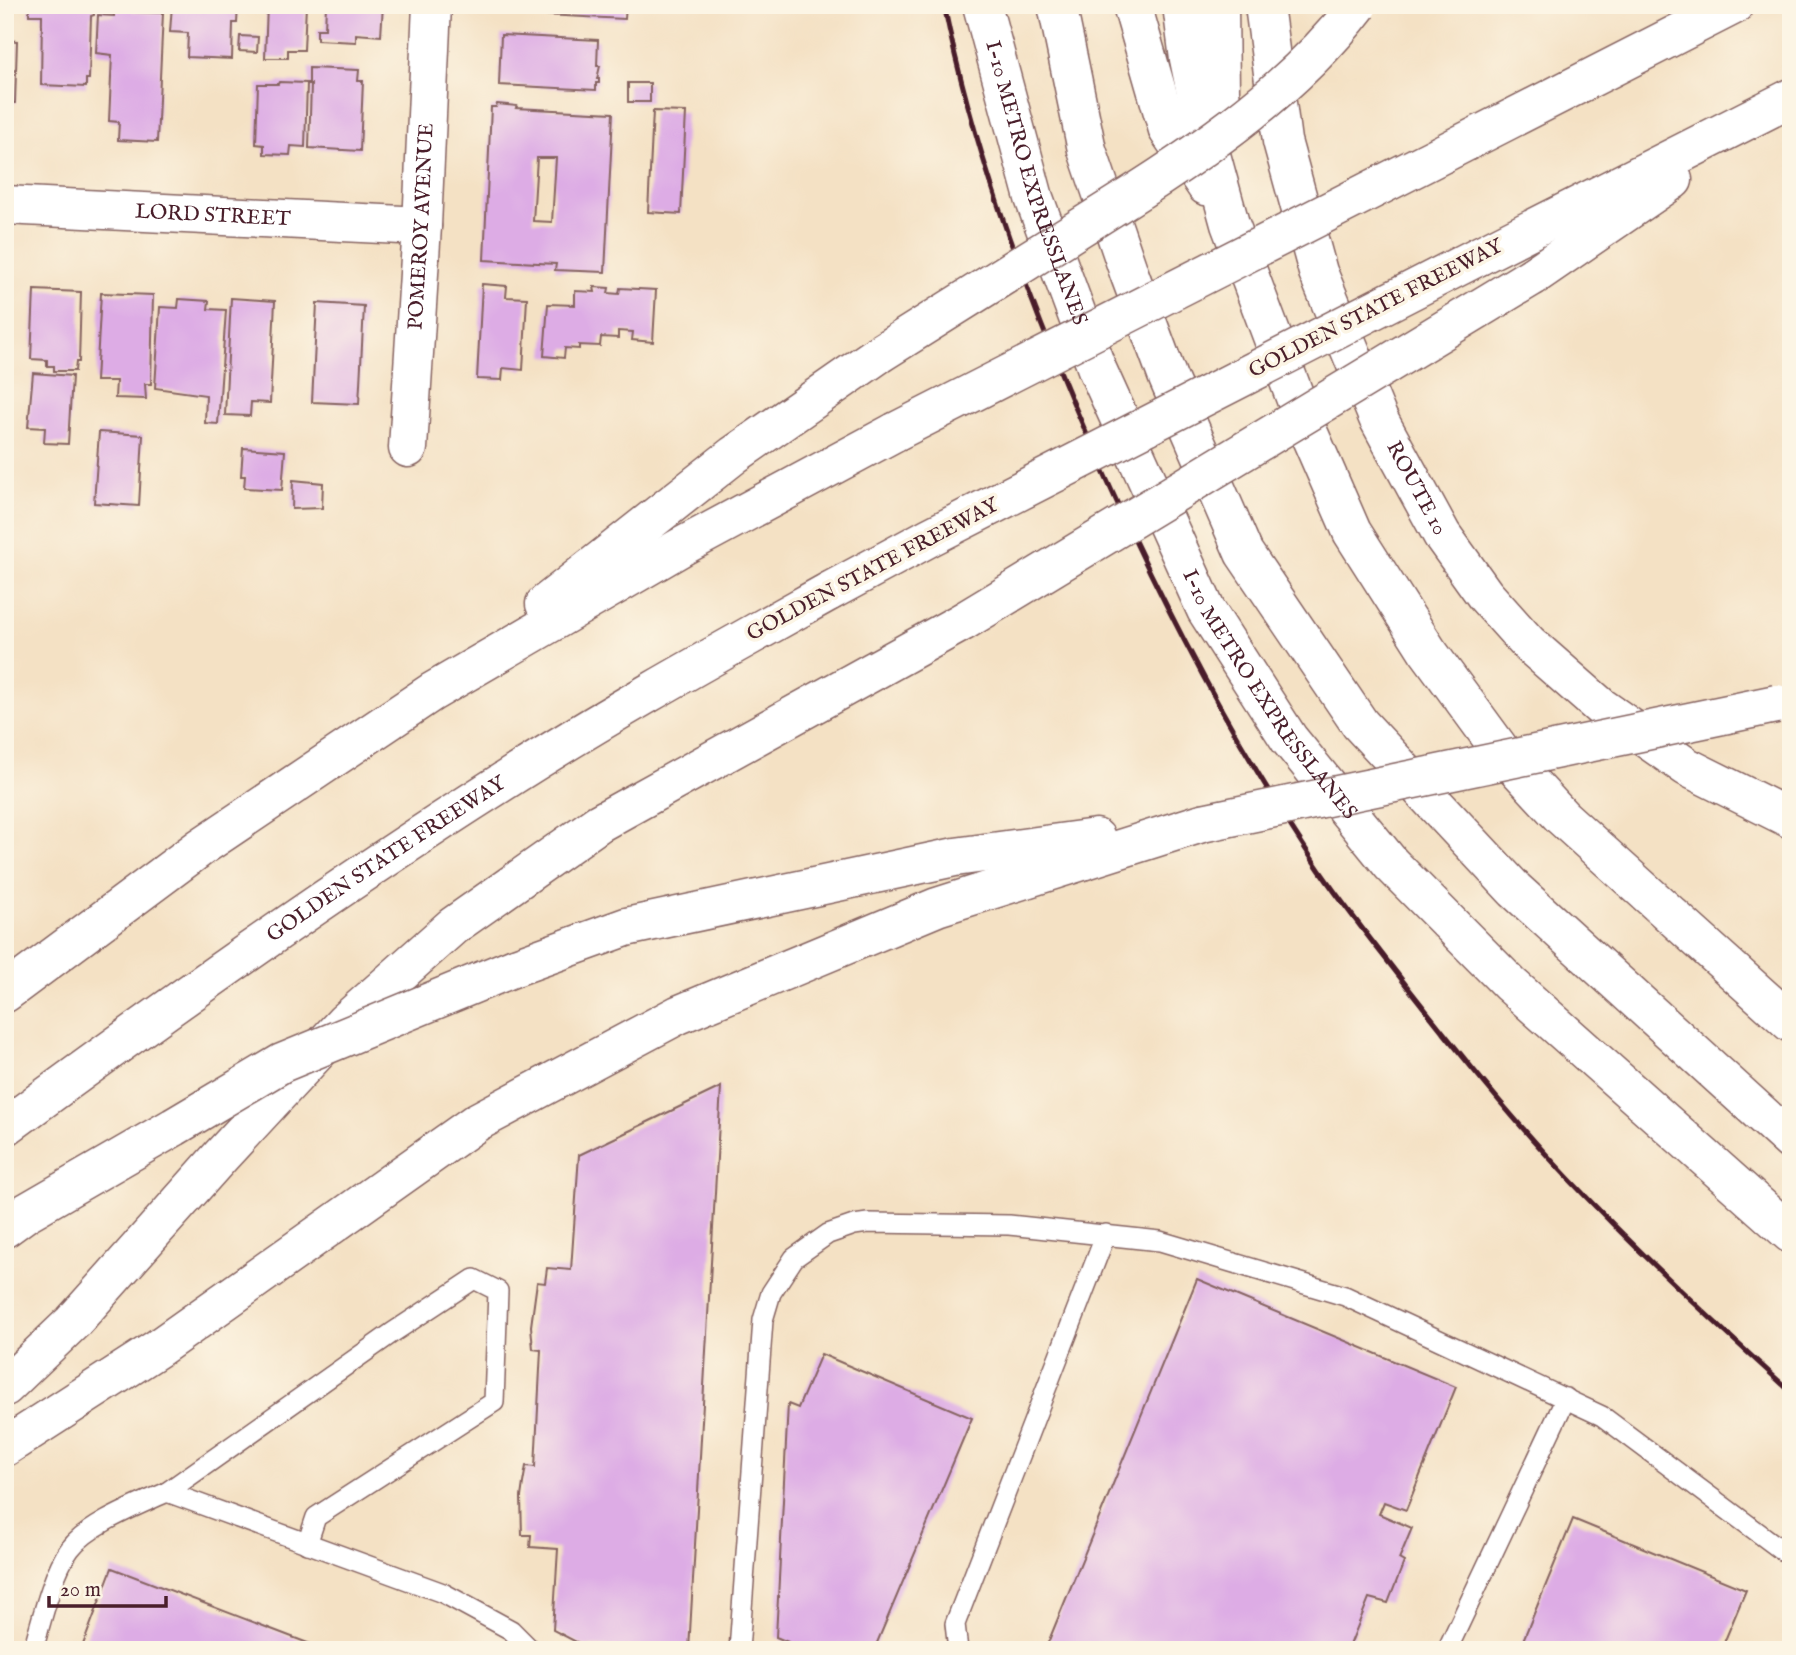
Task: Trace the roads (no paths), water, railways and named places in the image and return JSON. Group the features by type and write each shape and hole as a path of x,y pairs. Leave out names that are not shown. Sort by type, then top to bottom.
{"main road":[{"name":"POMEROY AVENUE","path":"408,448 432,5"},
{"name":"I-10 METRO EXPRESSLANES","path":"982,5 1034,198 1097,369 1206,611 1290,739 1391,864 1510,984 1791,1234"},
{"path":"1057,5 1087,150 1168,378 1244,553 1360,724 1515,890 1791,1141"},
{"path":"1132,5 1168,130 1230,224"},
{"path":"1182,5 1189,60 1202,122 1230,224 1307,429 1352,532 1427,650 1493,740 1562,817 1791,1023"},
{"path":"1219,5 1220,93 1235,204 1262,314"},
{"name":"ROUTE 10","path":"1264,5 1282,141 1318,272 1378,418 1442,535 1485,595 1528,643 1601,707 1687,767 1791,819"},
{"path":"432,692 734,455 879,354 1213,142 1263,103 1301,67 1358,5"},
{"path":"5,993 201,846 432,692 681,547 895,432 1734,5"},
{"path":"5,1387 74,1322 220,1157 345,1022 453,926 599,823 964,621 1533,276 1791,99"},
{"name":"GOLDEN STATE FREEWAY","path":"5,1127 226,967 363,873 503,781 668,682 930,537 1791,99"},
{"name":"LORD STREET","path":"5,205 422,226"},
{"path":"5,1228 27,1212 282,1063 515,967 626,927 955,857 1202,823 1784,702"},
{"path":"5,1447 157,1349 477,1122 678,1015 937,907 1202,823"}],"lane":[{"path":"739,1650 763,1320 771,1293 794,1258 828,1234 841,1228 868,1223 1009,1225 1160,1241 1345,1296 1602,1416 1791,1557"},
{"path":"958,1650 955,1624 1106,1234"},
{"path":"33,1650 53,1586 70,1549 96,1528 132,1507 167,1492 392,1333 474,1279 498,1291 494,1402 316,1517 307,1544"},
{"path":"1447,1650 1566,1398"},
{"path":"167,1492 443,1594 511,1630 531,1650"}],"railway":[{"path":"944,5 955,57 999,209 1035,309 1075,407 1155,583 1214,697 1279,808 1360,926 1527,1133 1650,1261 1791,1392"}]}
